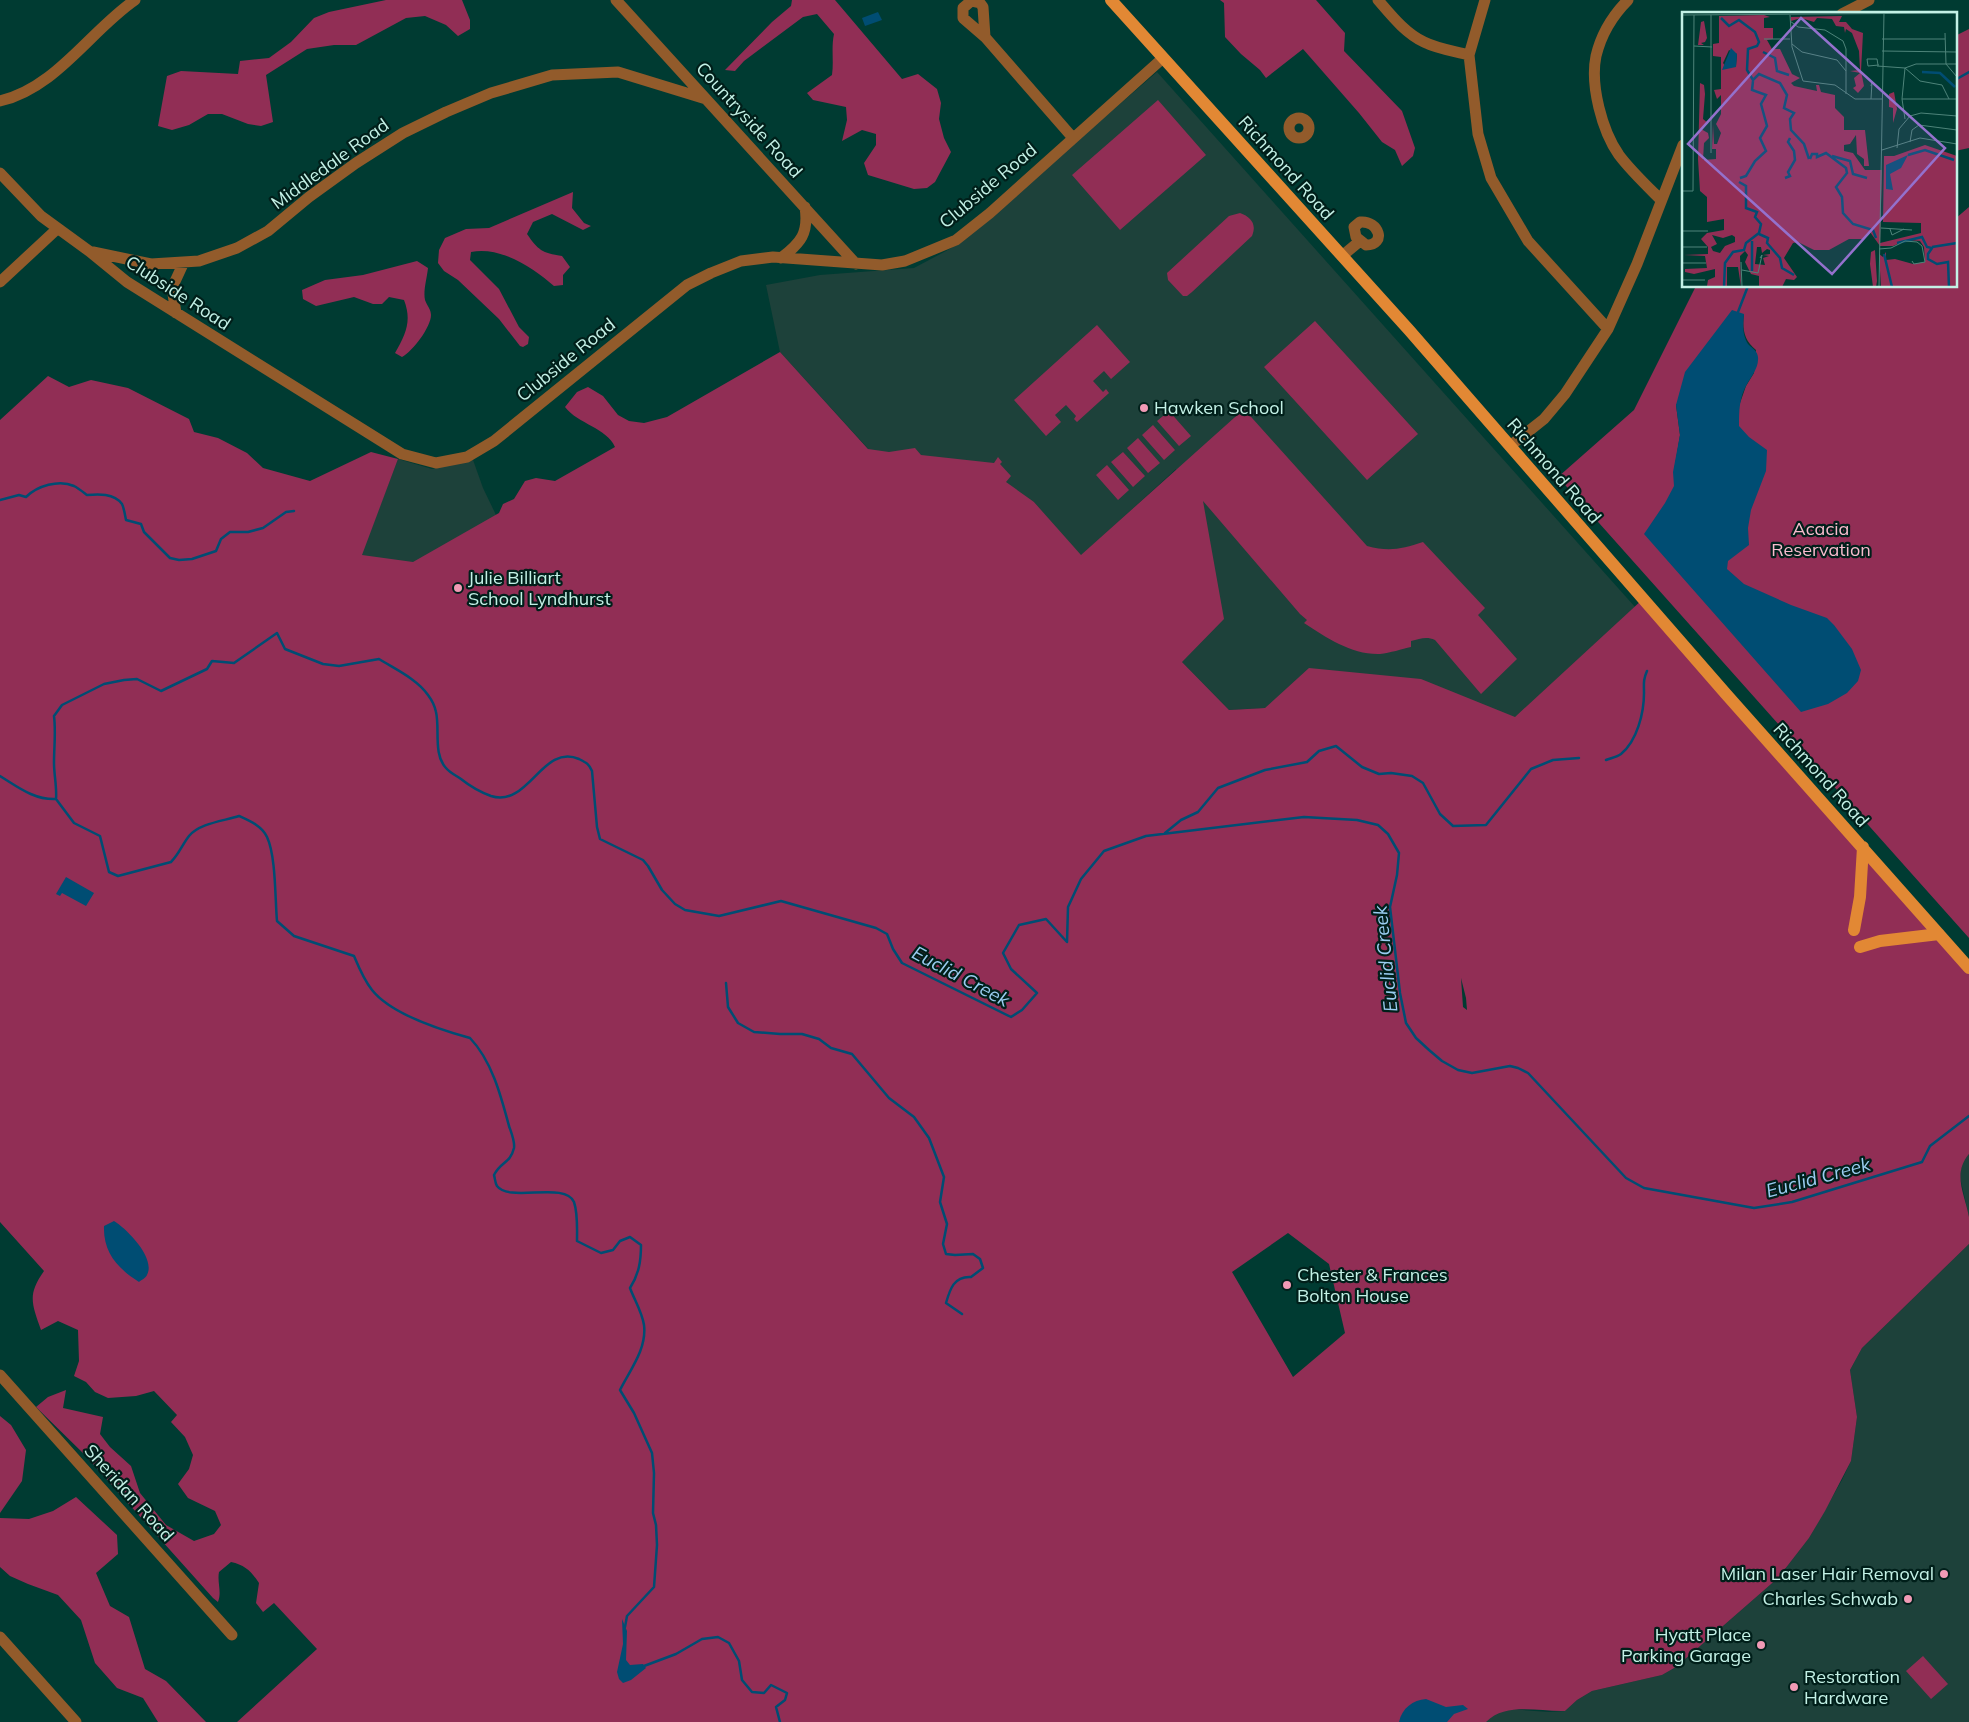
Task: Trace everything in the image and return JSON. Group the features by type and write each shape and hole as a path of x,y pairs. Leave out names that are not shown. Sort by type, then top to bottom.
{"main road":[{"name":"Richmond Road","path":"1110,0 1342,256 1969,968"},
{"path":"1854,930 1860,897 1863,847"},
{"path":"1860,947 1880,941 1939,934"}],"street":[{"path":"0,101 10,99 34,87 135,0"},
{"name":"Countryside Road","path":"616,0 856,264"},
{"path":"1378,0 1414,36 1440,48 1469,55"},
{"path":"1486,0 1469,55 1478,134 1491,178 1528,241 1608,328"},
{"path":"1628,0 1617,11 1604,35 1596,57 1596,93 1605,129 1619,155 1661,200"},
{"path":"1846,12 1869,0"},
{"path":"985,37 1073,138"},
{"name":"Clubside Road","path":"0,173 40,216 89,251 127,282 402,454 436,463 467,457 494,441 687,285 711,273 741,261 773,257 882,265 904,261 956,240 990,213 1163,58"},
{"name":"Middledale Road","path":"89,251 150,264 198,261 245,244 268,231 317,191 395,138 446,112 491,93 552,75 618,72 706,99"},
{"path":"1510,446 1544,419 1565,394 1608,328 1636,264 1682,148"},
{"path":"781,258 794,248 803,234 806,218 805,206"},
{"path":"0,282 58,229"},
{"path":"1342,256 1360,241"},
{"path":"176,314 172,288 184,262"},
{"name":"Sheridan Road","path":"0,1375 232,1635"},
{"path":"0,1637 76,1722"}],"shaded area":[{"name":"Hawken School","path":"1157,72 1635,607 1476,754 1296,706 1229,710 1182,662 1176,469 1081,556 1034,502 894,477 780,352 766,285 820,275 914,268 946,251 958,244"},
{"path":"398,459 432,469 473,460 483,488 496,515 549,532 331,634"},
{"path":"1969,1154 1969,1217 1960,1177 1962,1162"},
{"path":"1969,1244 1969,1722 1350,1722 1351,1698 1549,1712 1565,1711 1577,1700 1592,1691 1662,1675 1676,1667 1778,1578 1809,1538 1851,1461 1857,1417 1850,1370 1862,1348"}],"green space":[{"path":"386,0 462,0 470,20 470,29 458,36 446,25 425,16 406,18 356,45 334,45 307,49 266,75 273,122 261,126 248,124 222,114 208,114 189,125 172,130 158,126 167,76 181,71 238,74 240,61 269,58 291,42 314,18 329,12"},
{"path":"792,0 835,0 902,79 918,74 937,89 941,103 939,119 944,138 951,152 935,182 927,188 914,189 868,175 864,163 876,145 876,134 862,130 842,141 847,120 846,107 813,100 807,93 832,75 834,34 817,14 803,17 744,61 735,71 725,70 772,22 791,6"},
{"path":"1220,0 1316,0 1345,33 1344,51 1402,111 1415,148 1413,156 1402,166 1395,150 1382,142 1303,49 1266,78 1225,37 1224,3"},
{"path":"1969,29 1969,148 1956,151 1956,36"},
{"path":"1158,100 1206,155 1120,230 1072,175"},
{"path":"573,192 572,208 584,223 591,226 583,230 552,214 533,222 527,234 534,244 545,252 562,256 570,267 563,275 563,285 554,286 536,272 505,255 494,252 471,252 470,260 499,289 519,327 529,337 528,344 523,347 520,346 499,319 458,280 444,271 438,263 439,250 445,238 466,229 489,228"},
{"name":"Acacia Reservation","path":"1969,207 1969,938 1558,477 1634,410 1695,288 1956,288 1956,218","holes":["1744,314 1746,338 1756,350 1754,373 1746,386 1739,406 1674,471 1680,435 1676,405"]},
{"path":"1240,213 1252,221 1254,228 1252,236 1192,292 1187,296 1183,296 1168,280 1167,273 1229,216"},
{"path":"417,261 428,268 425,300 431,315 428,326 421,338 402,357 395,353 407,327 408,314 404,300 389,297 382,304 373,304 354,297 316,306 303,299 302,290 325,280 363,275"},
{"path":"1315,321 1418,434 1367,480 1264,367"},
{"path":"1097,325 1130,362 1111,379 1104,371 1093,381 1103,392 1106,389 1109,393 1077,422 1074,419 1076,416 1066,405 1055,415 1061,422 1046,436 1014,400"},
{"path":"780,352 868,449 889,452 915,448 921,455 994,463 998,457 1002,462 1000,464 1011,476 1006,482 1034,502 1081,555 1244,409 1367,546 1395,549 1423,542 1485,608 1478,615 1517,659 1481,694 1435,640 1423,638 1411,641 1411,647 1380,654 1360,652 1340,644 1304,623 1307,620 1203,501 1224,619 1182,662 1229,710 1265,708 1309,668 1421,679 1515,717 1643,599 1969,968 1969,1154 1961,1169 1960,1177 1969,1217 1969,1244 1862,1348 1850,1370 1857,1417 1851,1461 1809,1538 1778,1578 1676,1667 1662,1675 1592,1691 1577,1700 1565,1711 1513,1710 1494,1716 1486,1722 237,1722 317,1649 274,1603 263,1612 256,1603 259,1583 250,1572 240,1565 231,1562 219,1572 220,1594 218,1602 213,1598 85,1455 36,1407 48,1397 66,1390 63,1408 103,1417 100,1434 110,1447 131,1466 140,1493 166,1525 194,1541 214,1534 221,1525 215,1511 188,1498 178,1484 189,1469 193,1455 185,1437 171,1422 177,1415 154,1391 136,1396 108,1398 95,1392 86,1382 74,1376 79,1361 78,1330 58,1321 41,1330 35,1313 33,1293 44,1271 0,1222 0,420 48,376 69,387 91,380 128,388 189,419 194,432 218,438 247,453 263,468 310,481 371,452 398,459 362,555 413,562 499,513 503,504 514,499 525,481 536,478 555,481 615,447 606,435 577,418 565,407 577,392 588,387 603,396 618,415 629,421 644,423 667,417","holes":["1461,978 1466,998 1467,1010 1463,1007","1288,1233 1329,1264 1345,1333 1293,1377 1232,1272"]},
{"path":"1169,411 1191,436 1179,446 1157,421"},
{"path":"1153,425 1175,450 1164,460 1142,435"},
{"path":"1138,438 1160,463 1148,473 1127,448"},
{"path":"1123,452 1145,476 1133,487 1111,462"},
{"path":"1107,465 1129,490 1118,500 1096,475"},
{"path":"0,1416 11,1425 26,1450 22,1481 0,1513"},
{"path":"76,1497 117,1535 118,1554 96,1573 110,1606 129,1617 145,1669 166,1681 206,1722 158,1722 143,1698 117,1688 95,1663 81,1620 58,1595 10,1576 0,1567 0,1518 29,1519 53,1511"},
{"path":"1923,1656 1948,1684 1931,1699 1906,1671"}],"water":[{"path":"878,12 882,20 865,26 862,18"},
{"path":"1732,310 1744,314 1743,326 1745,337 1758,357 1757,366 1744,389 1741,399 1739,426 1749,437 1767,450 1766,471 1751,510 1748,528 1749,545 1728,561 1727,569 1744,584 1791,605 1827,618 1852,649 1861,670 1858,681 1847,693 1828,704 1801,712 1644,534 1674,486 1673,472 1680,435 1676,405 1685,372"},
{"path":"66,877 94,893 86,906 62,893 60,896 56,894"},
{"path":"114,1221 133,1237 144,1253 149,1268 145,1278 139,1282 118,1265 106,1244 104,1226"},
{"path":"622,1619 627,1631 626,1660 630,1665 643,1664 646,1668 631,1680 623,1683 619,1679 617,1672 623,1644"},
{"path":"1426,1699 1446,1707 1463,1705 1468,1709 1454,1714 1447,1722 1399,1722 1405,1709 1417,1701"}],"waterway":[{"path":"1956,79 1969,72"},
{"path":"1738,312 1747,288"},
{"path":"0,500 19,495 26,497 42,487 62,483 74,486 87,495 110,496 119,500 122,504 126,520 141,524 144,532 170,558 179,560 192,559 216,551 221,539 230,532 248,532 263,528 286,512 294,511"},
{"name":"Euclid Creek","path":"0,776 33,795 56,799 54,716 62,705 104,684 124,680 137,679 161,691 207,669 212,661 234,663 277,633 285,649 323,664 339,666 379,659 412,679 428,695 435,708 438,749 446,768 472,787 491,796 504,797 516,793 545,767 555,760 566,756 579,759 589,765 592,771 597,827 600,839 643,860 662,890 675,904 685,910 719,916 781,901 876,928 887,934 893,949 902,963 1011,1017 1022,1010 1037,993 1011,969 1003,953 1019,925 1046,919 1067,942 1068,907 1081,879 1104,851 1146,836 1304,817 1357,820 1378,825 1388,834 1399,853 1397,875 1390,907 1400,993 1406,1023 1416,1038 1442,1061 1458,1070 1472,1073 1510,1066 1528,1073 1626,1178 1644,1188 1754,1208 1792,1202 1922,1162 1930,1146 1969,1116"},
{"path":"1606,760 1616,757 1627,748 1639,726 1643,709 1644,682 1647,671"},
{"path":"1165,833 1181,820 1198,812 1218,788 1265,770 1307,762 1319,751 1336,746 1362,767 1379,774 1391,773 1412,776 1423,783 1440,814 1453,826 1486,825 1531,769 1553,760 1579,758"},
{"path":"56,799 74,823 100,836 109,872 118,876 171,862 189,836 206,825 239,816 259,827 267,837 272,855 277,921 294,936 354,956 369,986 380,999 391,1006 431,1026 470,1038 478,1047 495,1079 514,1142 514,1148 510,1157 494,1175 497,1186 504,1191 513,1193 549,1192 569,1196 574,1202 575,1207 577,1241 601,1253 613,1250 620,1241 630,1237 641,1245 639,1267 636,1278 630,1288 642,1315 644,1325 643,1342 637,1359 620,1390 634,1413 652,1453 654,1473 653,1513 657,1545 654,1587 627,1616 625,1627"},
{"path":"726,983 728,1007 738,1023 754,1032 802,1034 819,1039 831,1048 852,1054 889,1098 914,1117 929,1138 944,1177 940,1202 947,1224 943,1244 946,1254 973,1254 980,1259 983,1268 971,1277 960,1279 951,1288 946,1303 962,1314"},
{"path":"644,1666 676,1654 702,1639 718,1637 729,1643 739,1661 742,1680 752,1692 764,1693 771,1685 787,1693 785,1700 776,1707 780,1722"}],"place":[{"name":"Hawken School","path":"1144,408"},
{"name":"Julie Billiart School Lyndhurst","path":"458,588"},
{"name":"Chester & Frances Bolton House","path":"1287,1285"},
{"name":"Milan Laser Hair Removal","path":"1944,1574"},
{"name":"Charles Schwab","path":"1908,1599"},
{"name":"Hyatt Place Parking Garage","path":"1761,1645"},
{"name":"Restoration Hardware","path":"1794,1687"}]}
